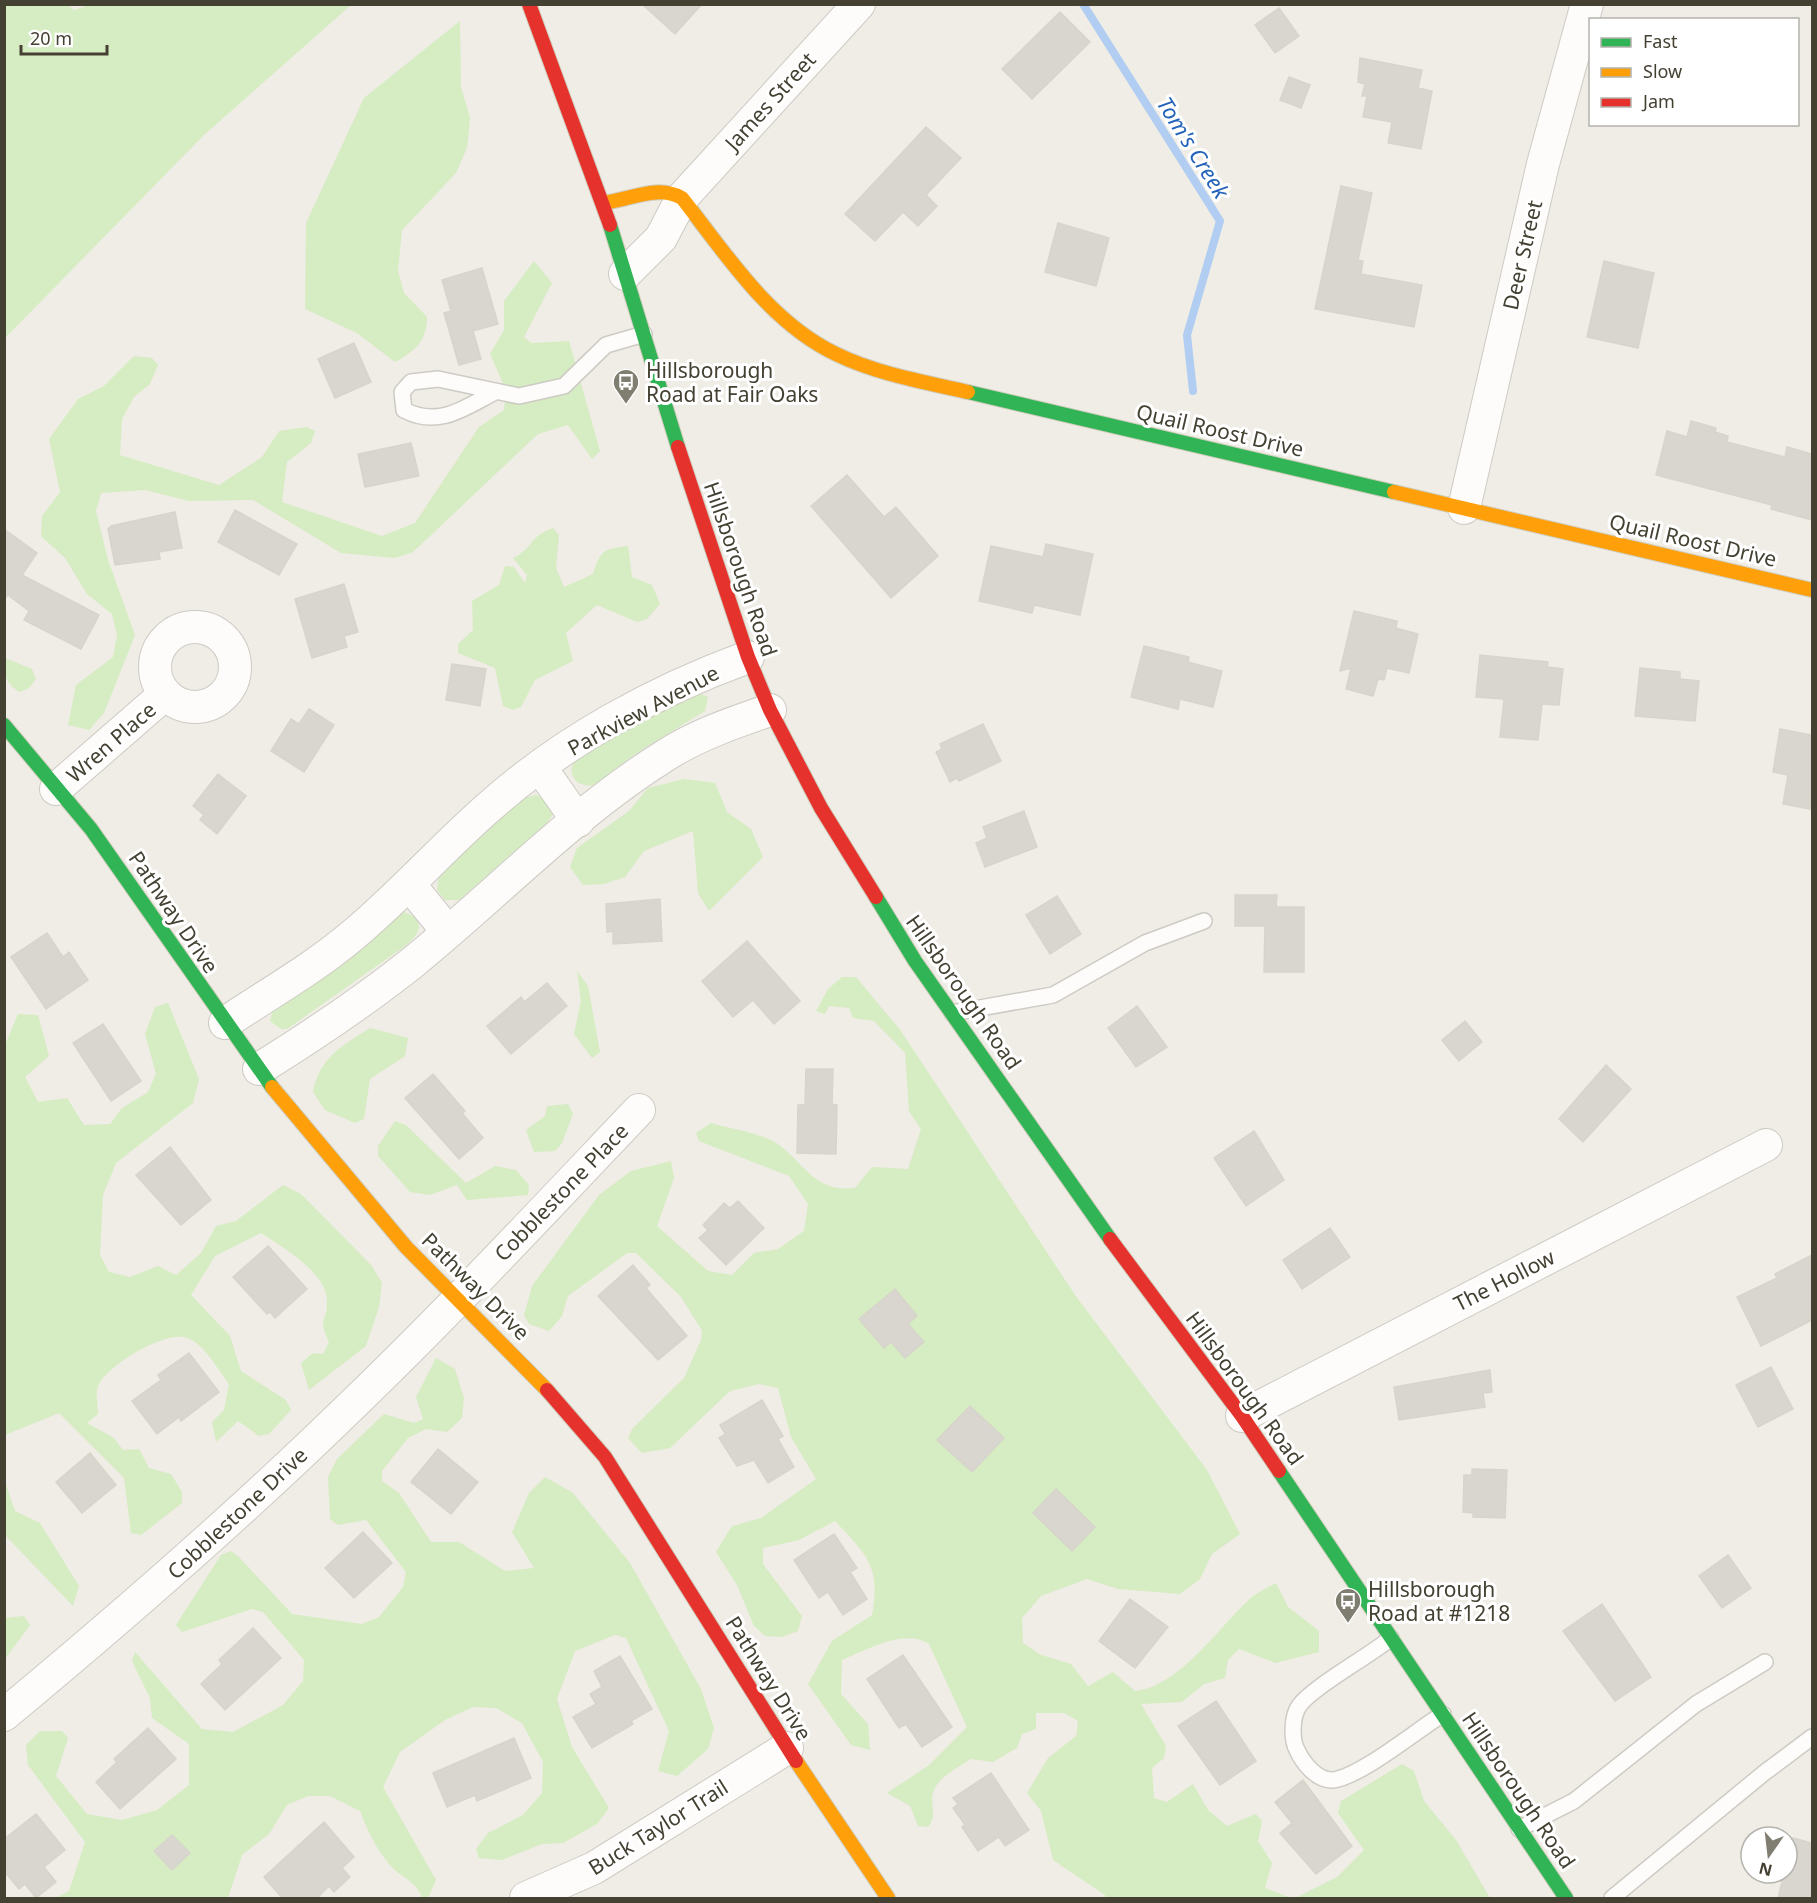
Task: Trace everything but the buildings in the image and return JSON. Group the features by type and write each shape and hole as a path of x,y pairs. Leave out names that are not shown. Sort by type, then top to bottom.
{"street":[{"name":"Hillsborough Road","path":"529,4 603,203 693,496 748,657 770,710 796,761 864,881 915,961 1087,1208 1242,1416 1566,1899"},
{"name":"James Street","path":"625,274 662,238 682,198 859,4"},
{"name":"Deer Street","path":"1464,508 1543,164 1587,4"},
{"path":"603,203 631,199 658,189 669,190 682,198"},
{"name":"Quail Roost Drive","path":"682,198 757,294 818,345 856,363 895,375 1812,590"},
{"name":"Parkview Avenue","path":"225,1023 319,962 388,905 489,807 540,767 593,731 649,701 704,673 748,657"},
{"name":"Wren Place","path":"57,789 165,694"},
{"path":"259,1069 340,1018 448,932 578,821 667,754 725,726 770,710"},
{"name":"Pathway Drive","path":"4,725 91,829 141,897 225,1023 259,1069 406,1247 530,1370 606,1458 787,1748 888,1899"},
{"path":"540,767 578,821"},
{"path":"410,884 448,932"},
{"name":"Cobblestone Place","path":"459,1299 639,1110"},
{"name":"The Hollow","path":"1242,1416 1766,1144"},
{"name":"Cobblestone Drive","path":"4,1715 123,1617 250,1502 459,1299"},
{"name":"Buck Taylor Trail","path":"526,1899 594,1869 787,1748"}],"lane":[{"path":"495,392 455,412 437,418 420,418 404,410 402,392 411,382 438,379 519,396 564,386 606,345 644,334"},
{"path":"952,1013 1053,995 1145,943 1204,921"},
{"path":"1391,1638 1311,1694 1299,1706 1294,1724 1294,1744 1301,1760 1318,1776 1332,1780 1353,1774 1443,1714"},
{"path":"1520,1829 1574,1801 1696,1704 1765,1662"},
{"path":"1612,1899 1764,1773 1812,1737"}],"green space":[{"path":"5,5 68,5 74,10 89,5 351,5 204,135 5,338"},
{"path":"460,21 461,87 470,118 467,148 456,173 402,230 398,271 404,293 427,317 422,339 414,349 395,362 357,333 305,309 306,223 364,98"},
{"path":"534,261 552,283 524,337 531,343 569,341 600,451 592,459 568,425 538,434 413,552 395,558 341,553 253,500 189,501 145,490 101,493 96,511 108,560 135,635 104,713 89,730 68,725 76,685 113,657 117,635 112,614 87,594 65,558 41,536 42,516 60,492 49,439 78,399 104,386 134,356 152,358 158,365 150,384 134,397 122,419 120,455 219,485 262,457 279,431 307,427 315,431 311,443 287,462 282,502 382,536 415,523 479,427 504,410 506,390 490,354 504,330 504,301"},
{"path":"553,528 559,535 556,568 564,587 593,574 604,552 628,546 632,577 652,585 660,604 647,619 637,622 597,605 566,633 573,661 535,680 521,707 512,710 503,706 495,668 458,653 458,644 473,630 472,601 499,585 505,566 514,567 525,583 527,575 513,558 525,550 539,535"},
{"path":"5,658 32,669 36,679 29,688 20,692 11,686 5,674"},
{"path":"698,693 708,697 705,711 638,752 594,785 582,784 574,778 572,768 578,758 643,720"},
{"path":"684,779 715,783 727,812 751,829 763,857 709,911 698,893 693,831 644,851 625,877 604,884 583,885 570,867 577,848 629,811 648,788"},
{"path":"536,795 551,807 553,814 547,823 459,900 445,900 437,890 439,874 460,852 523,798"},
{"path":"403,912 415,916 419,925 418,932 405,946 287,1029 281,1029 270,1021 273,1009"},
{"path":"577,971 588,986 600,1052 592,1058 574,1034 581,1001"},
{"path":"842,977 856,977 901,1031 1075,1295 1207,1470 1240,1534 1212,1554 1200,1579 1180,1594 1118,1589 1087,1579 1041,1596 1022,1618 1023,1643 1041,1655 1071,1664 1088,1686 1113,1672 1135,1691 1152,1687 1168,1679 1198,1653 1252,1597 1276,1583 1288,1607 1319,1631 1319,1652 1275,1663 1239,1649 1228,1660 1225,1678 1204,1684 1182,1702 1141,1704 1166,1746 1164,1758 1152,1768 1154,1798 1167,1802 1193,1784 1208,1810 1227,1826 1256,1814 1262,1821 1258,1841 1272,1863 1265,1888 1291,1898 1106,1898 1105,1895 1053,1860 1041,1811 1027,1793 1048,1758 1076,1736 1078,1721 1064,1713 1036,1713 1036,1729 1022,1734 1017,1748 993,1762 971,1759 945,1776 932,1795 933,1817 931,1822 928,1827 918,1826 910,1806 887,1793 928,1766 967,1727 929,1644 908,1638 897,1639 842,1660 841,1694 868,1724 870,1750 851,1745 808,1684 832,1641 872,1615 875,1585 873,1573 856,1543 835,1521 799,1540 763,1548 763,1564 802,1616 798,1631 782,1637 765,1636 754,1626 737,1585 716,1552 732,1526 761,1518 816,1479 791,1437 778,1388 759,1384 730,1391 670,1448 642,1453 628,1438 632,1429 684,1378 701,1340 702,1331 681,1297 636,1253 627,1253 568,1296 562,1316 549,1331 529,1324 524,1315 532,1286 599,1195 631,1171 671,1161 674,1178 657,1226 708,1271 732,1275 754,1253 778,1249 804,1231 808,1204 789,1176 699,1141 696,1133 711,1123 772,1140 820,1182 830,1186 855,1188 872,1167 908,1169 921,1129 909,1111 905,1053 874,1021 853,1018 849,1008 829,1006 825,1014 816,1011 828,989"},
{"path":"168,1003 199,1079 193,1103 116,1163 103,1195 100,1255 109,1272 130,1277 158,1266 176,1275 201,1253 216,1226 236,1221 283,1185 301,1194 372,1266 382,1283 379,1307 366,1346 309,1390 301,1363 313,1353 323,1354 329,1342 323,1324 327,1302 320,1281 302,1262 261,1233 215,1256 191,1295 230,1336 241,1371 286,1400 291,1410 269,1434 259,1436 238,1421 216,1442 212,1422 224,1410 229,1384 198,1344 184,1337 162,1340 136,1352 112,1369 97,1389 98,1414 87,1423 114,1438 123,1450 139,1449 149,1468 171,1474 182,1492 182,1503 141,1535 131,1533 124,1478 59,1413 5,1435 5,1045 18,1014 38,1015 49,1056 25,1077 38,1102 67,1098 84,1125 110,1124 122,1108 148,1092 156,1074 145,1034 155,1007"},
{"path":"370,1028 408,1038 405,1056 370,1079 364,1119 355,1123 325,1110 313,1092 316,1080 327,1061 342,1047"},
{"path":"568,1104 573,1114 562,1143 555,1151 534,1152 526,1130 545,1116 547,1106"},
{"path":"395,1121 406,1125 466,1183 495,1166 516,1170 529,1185 528,1195 467,1200 457,1185 430,1195 410,1192 378,1156 378,1146"},
{"path":"436,1358 455,1369 464,1398 462,1418 447,1432 426,1429 408,1438 382,1471 382,1481 399,1493 431,1542 459,1542 505,1571 534,1568 512,1532 529,1493 545,1477 573,1493 630,1563 701,1689 714,1728 708,1749 677,1776 658,1771 669,1731 626,1638 615,1635 575,1651 557,1699 572,1747 609,1808 597,1824 563,1843 542,1844 502,1860 479,1858 476,1849 488,1833 523,1815 542,1793 543,1762 522,1723 496,1708 473,1707 445,1720 400,1752 383,1787 436,1880 428,1898 422,1898 413,1884 385,1859 373,1840 360,1811 330,1796 308,1796 287,1805 269,1834 242,1855 228,1898 55,1898 69,1891 85,1842 28,1765 26,1745 40,1731 62,1731 68,1738 56,1776 87,1814 122,1820 157,1810 189,1785 189,1744 152,1718 150,1698 132,1661 135,1652 202,1729 233,1732 283,1705 303,1681 304,1660 263,1612 252,1609 182,1632 176,1625 221,1555 231,1551 292,1614 362,1624 379,1617 403,1587 406,1572 366,1520 338,1525 330,1519 328,1477 337,1459 384,1414 414,1423 423,1419 416,1397"},
{"path":"5,1481 15,1511 40,1523 79,1586 73,1606 5,1535"},
{"path":"24,1616 30,1625 5,1659 5,1618"},
{"path":"1402,1764 1414,1771 1424,1801 1456,1840 1490,1898 1295,1898 1337,1877 1364,1850 1338,1813 1341,1801"}],"waterway":[{"name":"Tom's Creek","path":"1083,4 1220,221 1187,335 1193,391"}],"traffic: fast":[{"path":"610,225 678,447"},
{"path":"968,392 1394,492"},
{"path":"4,725 91,829 272,1087"},
{"path":"876,897 915,961 1110,1239"},
{"path":"1279,1471 1566,1898"}],"traffic: slow":[{"path":"603,203 663,192 682,198 750,285 790,324 812,340 836,354 868,367 968,392"},
{"path":"1394,492 1812,590"},
{"path":"272,1087 406,1247 547,1390"},
{"path":"796,1761 888,1898"}],"traffic: jam":[{"path":"529,4 610,225"},
{"path":"678,447 748,657 770,710 821,808 876,897"},
{"path":"1110,1239 1242,1416 1279,1471"},
{"path":"547,1390 605,1457 796,1761"}],"place":[{"name":"Hillsborough Road at Fair Oaks","path":"626,405"},
{"name":"Hillsborough Road at #1218","path":"1348,1624"}]}
